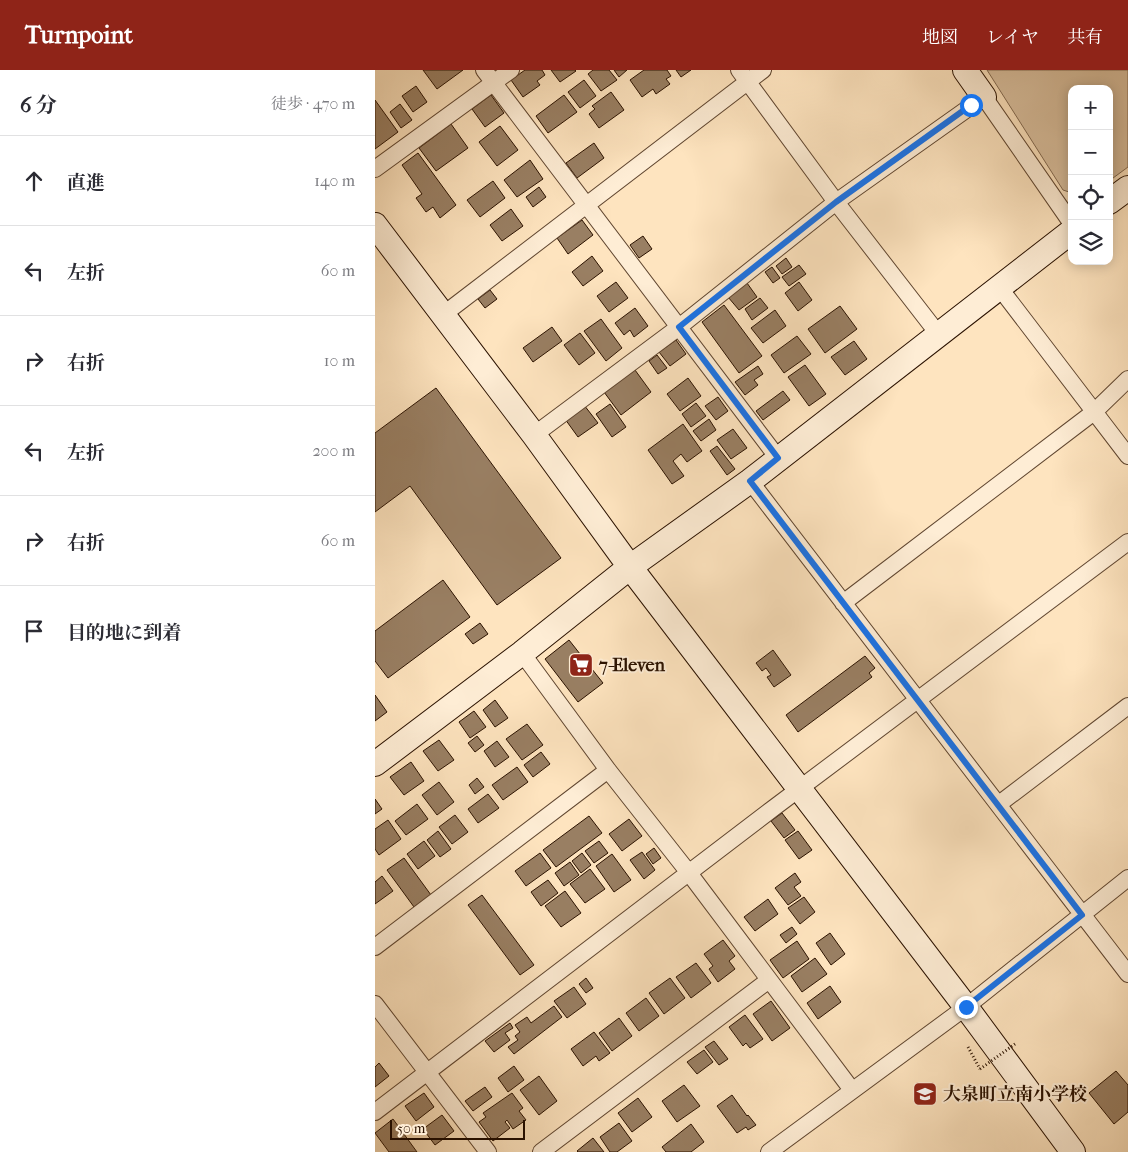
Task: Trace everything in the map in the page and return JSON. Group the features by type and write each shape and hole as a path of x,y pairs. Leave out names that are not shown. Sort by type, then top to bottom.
{"street":[{"path":"484,70 778,458"},
{"path":"375,169 511,70"},
{"path":"444,314 586,205 744,76 763,70"},
{"path":"965,70 1069,220"},
{"path":"744,76 836,202 939,335"},
{"path":"534,435 679,327 836,202 984,96"},
{"path":"1113,199 1128,188"},
{"path":"375,225 444,314 630,567 801,789 1073,1152"},
{"path":"375,764 522,653 630,567 750,481 1068,234"},
{"path":"999,287 1128,456"},
{"path":"843,603 1095,412 1128,379"},
{"path":"750,481 1128,974"},
{"path":"375,1112 1128,542"},
{"path":"522,653 608,770 689,873 852,1090"},
{"path":"999,804 1128,706"},
{"path":"375,947 608,770"},
{"path":"769,1152 966,1007 1128,878"},
{"path":"541,1152 769,980"},
{"path":"375,1004 488,1152"}],"path":[{"path":"967,1046 980,1070 1015,1044"}],"shaded area":[{"path":"987,70 1128,70 1128,167 1113,178 1113,85 1068,85 1068,192 1063,190"}],"building":[{"path":"423,70 463,70 437,89"},
{"path":"525,70 542,70 545,75 537,81 540,85 523,97 511,80"},
{"path":"551,70 575,70 576,71 560,82"},
{"path":"593,70 609,70 617,80 601,91 588,74"},
{"path":"614,70 627,70 619,77"},
{"path":"644,70 667,70 671,76 666,79 670,84 656,94 653,89 642,97 630,80"},
{"path":"676,70 691,70 681,77"},
{"path":"584,80 596,96 580,108 568,92"},
{"path":"416,86 427,102 413,112 402,96"},
{"path":"611,92 624,110 599,128 589,114 595,109 592,106"},
{"path":"491,95 504,113 485,127 472,109"},
{"path":"564,95 577,112 548,133 536,116"},
{"path":"375,100 398,132 375,149"},
{"path":"400,104 412,120 401,128 390,112"},
{"path":"451,124 468,148 436,171 419,148"},
{"path":"500,126 518,150 497,166 479,142"},
{"path":"594,143 604,158 577,178 566,163"},
{"path":"418,153 456,205 440,218 433,207 426,212 416,198 422,194 402,165"},
{"path":"530,160 543,179 517,197 504,180"},
{"path":"493,181 505,198 480,217 467,200"},
{"path":"539,187 546,197 533,207 526,197"},
{"path":"511,209 523,226 502,241 490,225"},
{"path":"582,220 593,235 568,254 557,238"},
{"path":"643,236 652,249 639,258 630,245"},
{"path":"592,256 603,271 583,286 572,272"},
{"path":"786,258 792,267 782,274 776,266"},
{"path":"799,265 806,274 789,286 782,277"},
{"path":"772,267 780,278 773,283 765,272"},
{"path":"616,282 628,298 609,312 597,296"},
{"path":"799,282 812,300 798,311 785,293"},
{"path":"747,283 757,297 739,310 728,297"},
{"path":"490,290 497,299 485,308 478,299"},
{"path":"760,298 768,308 752,320 745,309"},
{"path":"724,305 762,356 739,373 702,322"},
{"path":"840,306 857,329 825,353 808,329"},
{"path":"635,308 648,326 634,337 630,330 624,335 615,323"},
{"path":"775,310 786,326 763,343 751,328"},
{"path":"601,319 622,348 606,361 584,331"},
{"path":"552,327 562,341 533,362 523,348"},
{"path":"580,333 595,353 579,365 564,345"},
{"path":"797,336 811,354 784,373 771,355"},
{"path":"676,340 686,354 670,366 659,352"},
{"path":"854,341 867,359 845,375 831,357"},
{"path":"657,355 667,368 658,374 649,361"},
{"path":"805,365 826,394 809,406 788,377"},
{"path":"758,366 763,374 754,380 758,385 745,395 735,382"},
{"path":"635,370 651,392 621,415 604,392"},
{"path":"688,378 701,396 680,411 667,394"},
{"path":"436,388 561,558 497,605 410,486 375,512 375,433"},
{"path":"783,391 790,400 763,420 756,411"},
{"path":"718,397 728,411 716,420 705,406"},
{"path":"696,403 706,416 691,427 682,414"},
{"path":"610,404 626,427 612,437 596,414"},
{"path":"584,405 598,423 578,437 565,419"},
{"path":"709,419 716,430 701,441 693,431"},
{"path":"683,424 702,451 687,462 681,454 673,461 684,476 672,484 648,450"},
{"path":"733,429 747,448 731,459 717,440"},
{"path":"717,446 735,469 727,475 710,451"},
{"path":"443,580 470,617 388,678 375,661 375,631"},
{"path":"480,623 488,634 473,644 465,634"},
{"path":"569,640 603,683 578,702 545,659"},
{"path":"773,650 791,675 774,687 767,677 771,675 766,668 762,671 756,663"},
{"path":"865,656 875,668 869,673 872,677 798,732 786,715"},
{"path":"375,695 387,712 375,721"},
{"path":"495,700 508,718 495,727 483,710"},
{"path":"474,711 486,727 470,738 459,722"},
{"path":"527,724 543,745 522,760 506,739"},
{"path":"477,736 484,745 475,752 468,743"},
{"path":"439,740 454,760 438,771 423,751"},
{"path":"497,741 509,757 495,767 484,751"},
{"path":"541,752 550,764 533,777 524,765"},
{"path":"411,762 424,781 404,795 390,777"},
{"path":"517,767 528,782 503,800 492,785"},
{"path":"477,778 484,787 475,794 469,785"},
{"path":"439,782 454,802 437,815 422,795"},
{"path":"488,794 499,808 478,823 468,809"},
{"path":"375,799 382,809 375,814"},
{"path":"417,804 428,819 406,835 395,821"},
{"path":"782,813 795,830 784,838 771,821"},
{"path":"455,815 468,832 452,844 439,827"},
{"path":"589,816 602,833 556,867 543,850"},
{"path":"629,819 642,836 622,851 609,834"},
{"path":"388,820 401,839 379,855 375,849 375,829"},
{"path":"438,831 451,849 440,857 427,840"},
{"path":"798,831 812,850 799,859 785,840"},
{"path":"424,841 435,856 418,869 407,854"},
{"path":"599,841 608,853 594,863 585,851"},
{"path":"654,848 661,858 653,864 646,854"},
{"path":"642,852 655,870 644,879 630,860"},
{"path":"540,853 551,868 526,886 515,871"},
{"path":"582,853 591,865 581,873 572,861"},
{"path":"612,854 631,880 614,892 596,866"},
{"path":"404,858 431,895 414,907 387,870"},
{"path":"570,862 579,875 564,886 555,873"},
{"path":"590,869 605,889 585,903 570,884"},
{"path":"795,873 801,882 794,887 801,896 788,905 775,888"},
{"path":"382,876 393,891 375,904 375,882"},
{"path":"548,880 558,893 541,906 531,892"},
{"path":"565,891 581,913 561,927 545,906"},
{"path":"482,895 534,965 520,975 468,905"},
{"path":"804,897 815,912 800,924 788,908"},
{"path":"768,899 778,914 755,931 744,917"},
{"path":"792,927 797,934 786,943 780,935"},
{"path":"830,933 845,954 831,965 816,943"},
{"path":"723,940 735,956 729,961 735,969 718,982 709,969 713,966 704,954"},
{"path":"797,941 809,959 783,978 770,960"},
{"path":"815,958 827,974 802,992 791,976"},
{"path":"696,963 711,983 691,998 676,977"},
{"path":"586,978 593,988 586,993 579,984"},
{"path":"670,978 685,998 664,1014 649,993"},
{"path":"830,986 841,1002 818,1019 807,1003"},
{"path":"574,987 586,1004 567,1018 554,1001"},
{"path":"646,998 659,1016 639,1031 626,1013"},
{"path":"771,1001 790,1028 772,1041 753,1014"},
{"path":"554,1006 562,1017 514,1054 508,1047 518,1040 515,1036 520,1032 515,1025 527,1017 531,1023"},
{"path":"745,1015 763,1039 750,1048 746,1043 743,1046 729,1027"},
{"path":"619,1018 632,1036 612,1051 599,1033"},
{"path":"510,1023 513,1028 505,1033 510,1040 494,1052 485,1041"},
{"path":"594,1032 610,1053 599,1061 596,1056 583,1066 571,1049"},
{"path":"714,1041 728,1059 719,1065 705,1047"},
{"path":"704,1050 713,1062 697,1074 687,1062"},
{"path":"379,1063 389,1076 375,1087 375,1067"},
{"path":"514,1066 524,1080 508,1092 498,1078"},
{"path":"1116,1071 1128,1085 1128,1112 1114,1124 1089,1093"},
{"path":"539,1076 557,1101 539,1115 520,1090"},
{"path":"684,1085 700,1106 677,1122 662,1101"},
{"path":"485,1087 492,1097 473,1111 465,1101"},
{"path":"424,1093 434,1107 416,1121 405,1106"},
{"path":"512,1093 523,1108 519,1111 526,1120 513,1129 507,1120 505,1122 510,1128 493,1141 479,1122 486,1117 483,1113"},
{"path":"732,1095 756,1125 748,1130 746,1127 737,1133 717,1106"},
{"path":"638,1098 652,1117 632,1132 618,1113"},
{"path":"442,1115 454,1131 435,1145 423,1129"},
{"path":"393,1119 417,1152 389,1152 375,1133"},
{"path":"619,1123 632,1141 617,1152 610,1152 600,1137"},
{"path":"691,1124 704,1142 691,1152 666,1152 662,1147"},
{"path":"593,1138 604,1152 577,1151"}],"place":[{"name":"7-Eleven","path":"581,665"},
{"name":"大泉町立南小学校","path":"925,1094"}],"route":[{"path":"966,1007 1082,915 999,804 917,701 750,481 778,458 679,327 836,202 971,105"}]}
